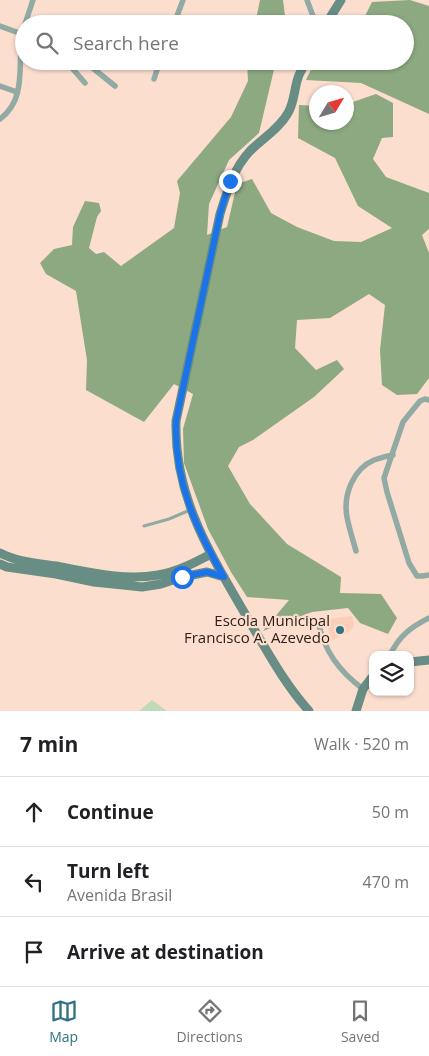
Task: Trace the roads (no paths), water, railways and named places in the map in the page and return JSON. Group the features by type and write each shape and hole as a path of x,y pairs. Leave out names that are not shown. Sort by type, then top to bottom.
{"street":[{"path":"28,15 33,0"},
{"path":"177,15 183,0"},
{"path":"307,0 313,15"},
{"path":"332,15 341,0"},
{"path":"0,26 15,31"},
{"path":"0,119 9,111 17,92 21,70"},
{"path":"74,70 85,83"},
{"path":"95,70 115,86"},
{"path":"154,79 157,70"},
{"path":"302,70 288,113 272,132 249,152 230,181 220,214 176,421 176,446 190,510 211,554 280,673 294,694 309,711"},
{"path":"0,86 17,92"},
{"path":"427,399 420,401 403,422 384,478 409,563 417,576 429,574"},
{"path":"356,551 346,516 348,489 354,477 372,461 393,455"},
{"path":"0,553 10,558 94,582 142,586 161,584 207,572 224,577"},
{"path":"0,564 20,570 57,570 136,578 173,571 211,554"},
{"path":"392,651 405,632 429,618"},
{"path":"318,621 322,639 330,654 353,682 364,689"},
{"path":"414,662 429,660"},
{"path":"356,711 364,689 369,682"}],"lane":[{"path":"144,526 169,519 190,510"}],"place":[{"name":"Escola Municipal Francisco A. Azevedo","path":"340,630"}]}
